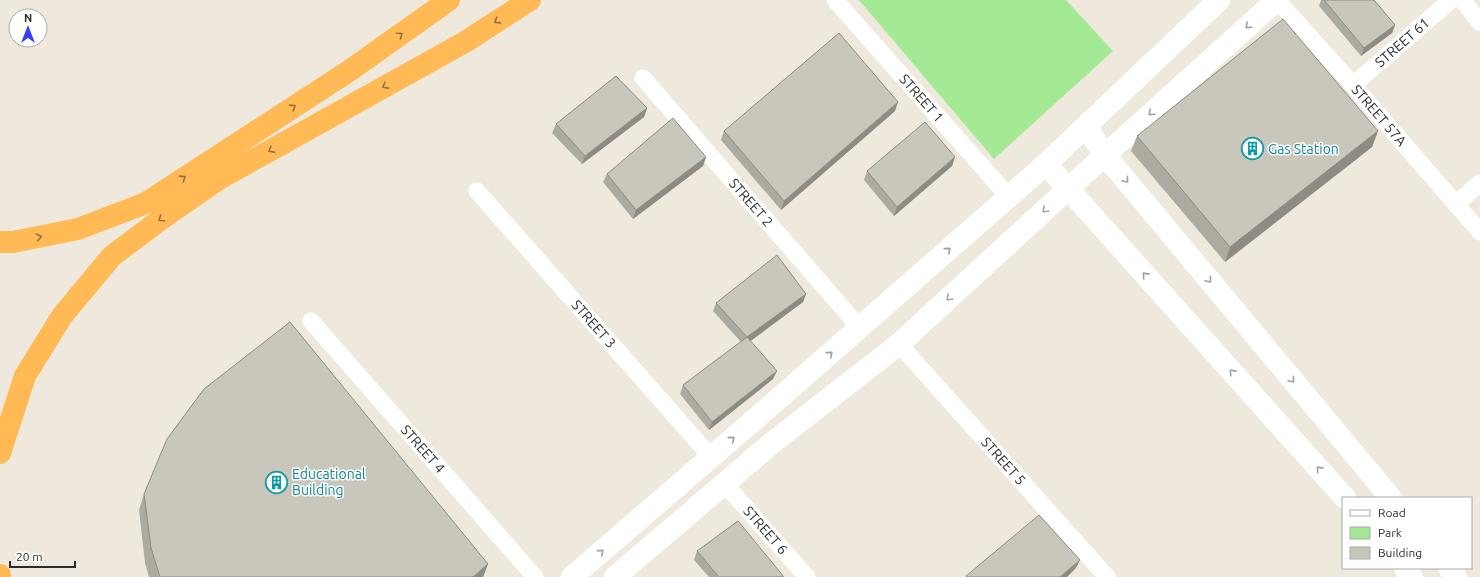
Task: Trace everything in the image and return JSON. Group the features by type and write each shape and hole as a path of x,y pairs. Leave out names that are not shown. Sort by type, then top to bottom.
{"highway":[{"path":"0,242 13,242 78,229 146,203 349,72 449,0"},
{"path":"0,453 25,376 62,316 112,256 219,179 465,42 530,0"}],"street":[{"name":"STREET 1","path":"835,0 1009,197"},
{"path":"572,577 1009,197 1086,127 1219,0"},
{"path":"615,577 772,443 900,344 1105,155 1277,0"},
{"name":"STREET 57A","path":"1277,0 1353,85 1480,232"},
{"name":"STREET 61","path":"1353,85 1451,0"},
{"path":"1462,0 1480,22"},
{"name":"STREET 2","path":"643,78 860,328"},
{"path":"1086,127 1105,155 1385,496"},
{"path":"1046,164 1344,497"},
{"path":"1456,204 1480,183"},
{"name":"STREET 3","path":"477,191 711,457"},
{"name":"STREET 4","path":"311,321 535,577"},
{"name":"STREET 5","path":"900,344 1107,577"},
{"path":"753,421 772,443"},
{"name":"STREET 6","path":"724,483 807,577"},
{"path":"1405,569 1412,577"},
{"path":"1450,569 1456,577"}],"green space":[{"path":"859,0 1066,0 1113,51 994,159"}],"building":[{"path":"1324,0 1374,0 1395,25 1364,48"},
{"name":"Gas Station","path":"1283,19 1378,131 1230,247 1137,136"},
{"path":"839,33 898,102 784,201 724,131"},
{"path":"616,76 647,108 585,156 556,124"},
{"path":"673,118 706,157 636,210 607,174"},
{"path":"925,122 955,157 897,207 867,171"},
{"path":"777,255 806,294 747,337 716,303"},
{"name":"Educational Building","path":"290,322 488,564 473,577 160,577 151,548 144,494 167,439 204,389"},
{"path":"747,337 777,371 712,422 683,385"},
{"path":"1039,515 1080,560 1060,577 966,576"},
{"path":"738,521 784,577 719,577 697,551"}],"place":[{"name":"Gas Station","path":"1252,149"},
{"name":"Educational Building","path":"276,482"}]}
